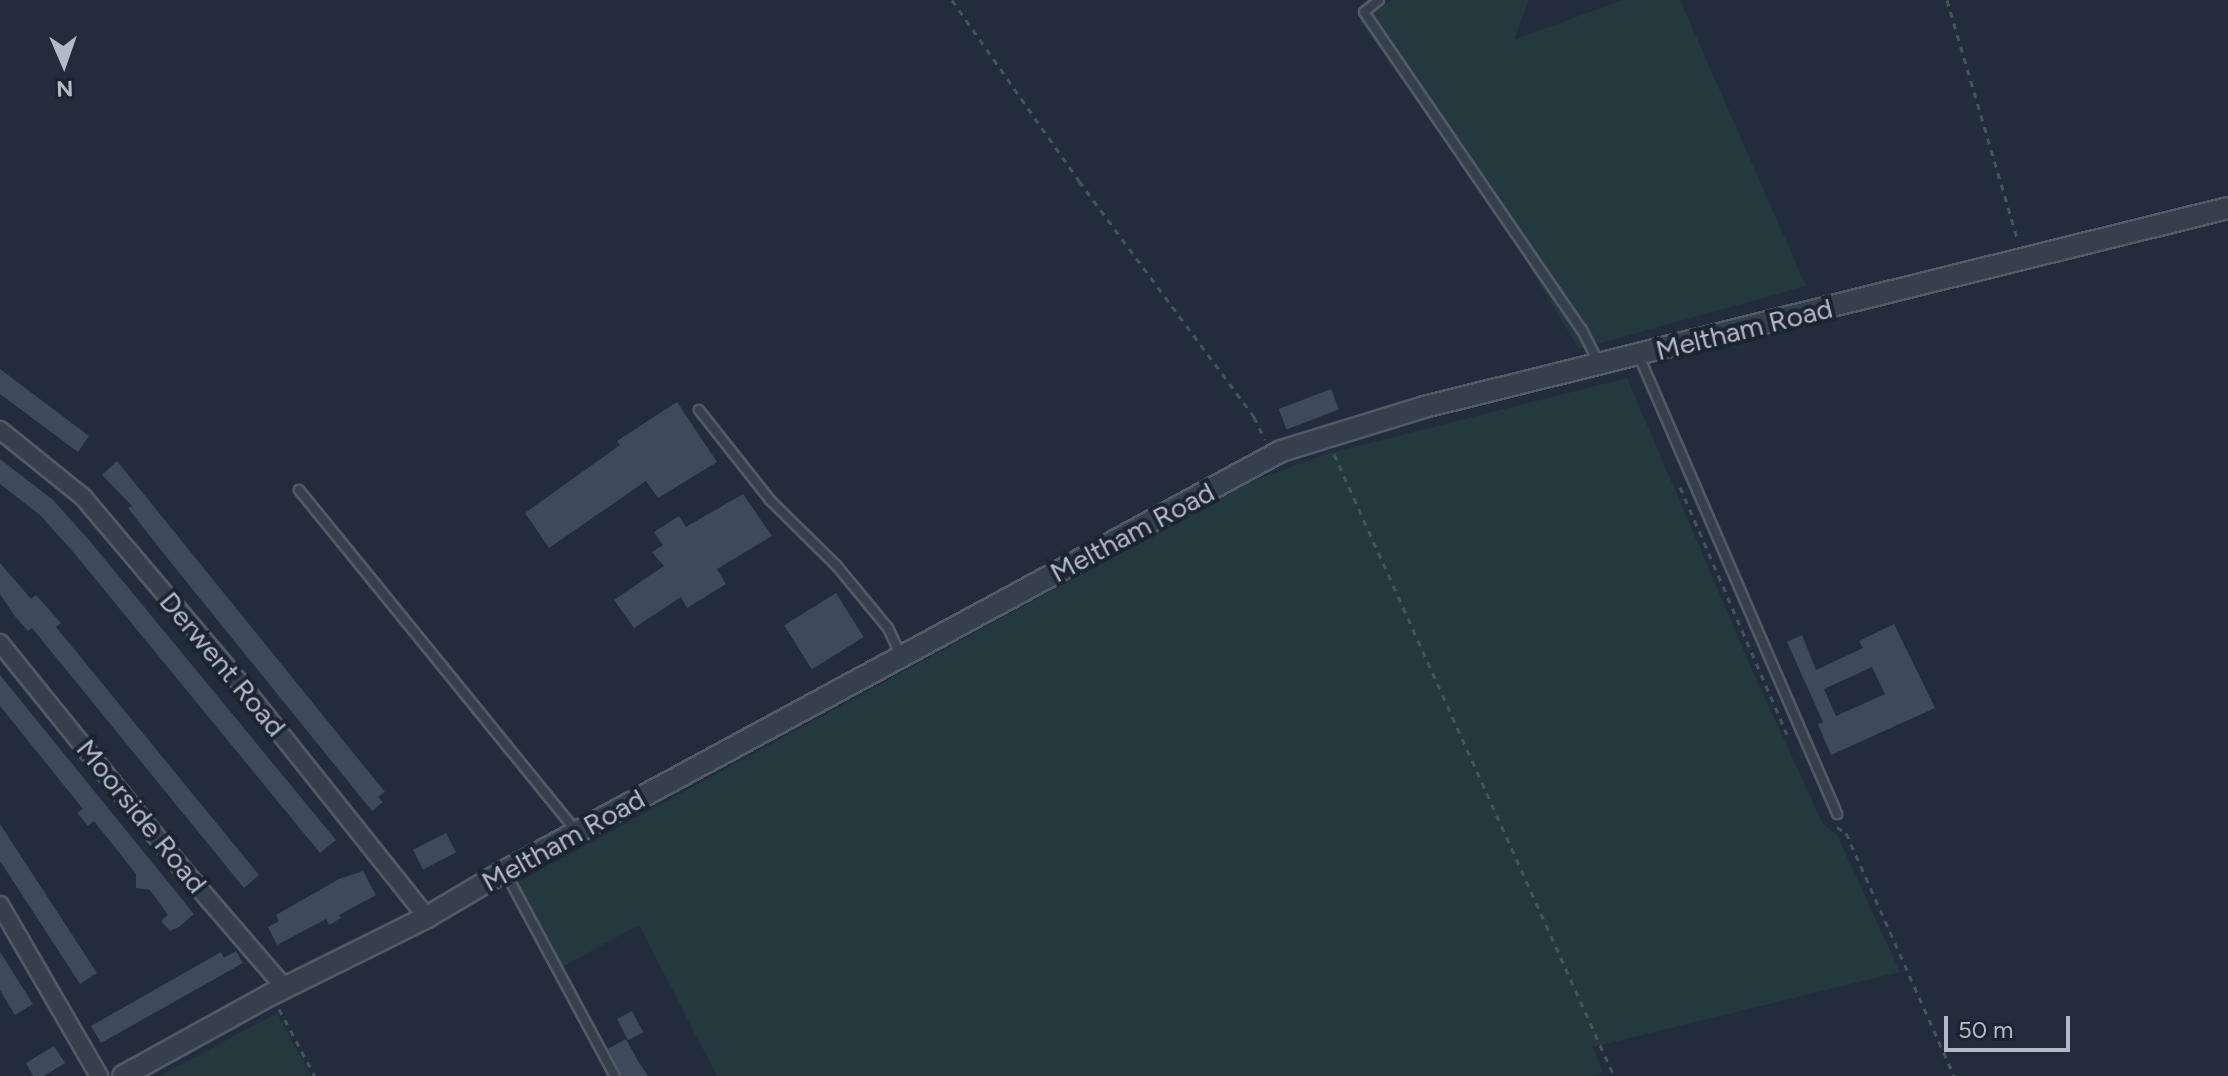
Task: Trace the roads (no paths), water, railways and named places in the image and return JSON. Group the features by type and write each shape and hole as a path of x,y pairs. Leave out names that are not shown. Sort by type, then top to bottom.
{"street":[{"name":"Meltham Road","path":"123,1076 279,991 427,917 505,871 1273,455 1326,436 1599,364 2228,208"},
{"name":"Derwent Road","path":"0,430 83,497 250,695 427,917"},
{"name":"Moorside Road","path":"0,643 279,991"},
{"path":"0,905 99,1076"}],"lane":[{"path":"1379,0 1364,12 1582,330 1599,364"},
{"path":"1638,355 1837,814"},
{"path":"699,410 770,500 845,575 888,628 901,656"},
{"path":"299,490 577,832"},
{"path":"505,871 615,1076"}]}
